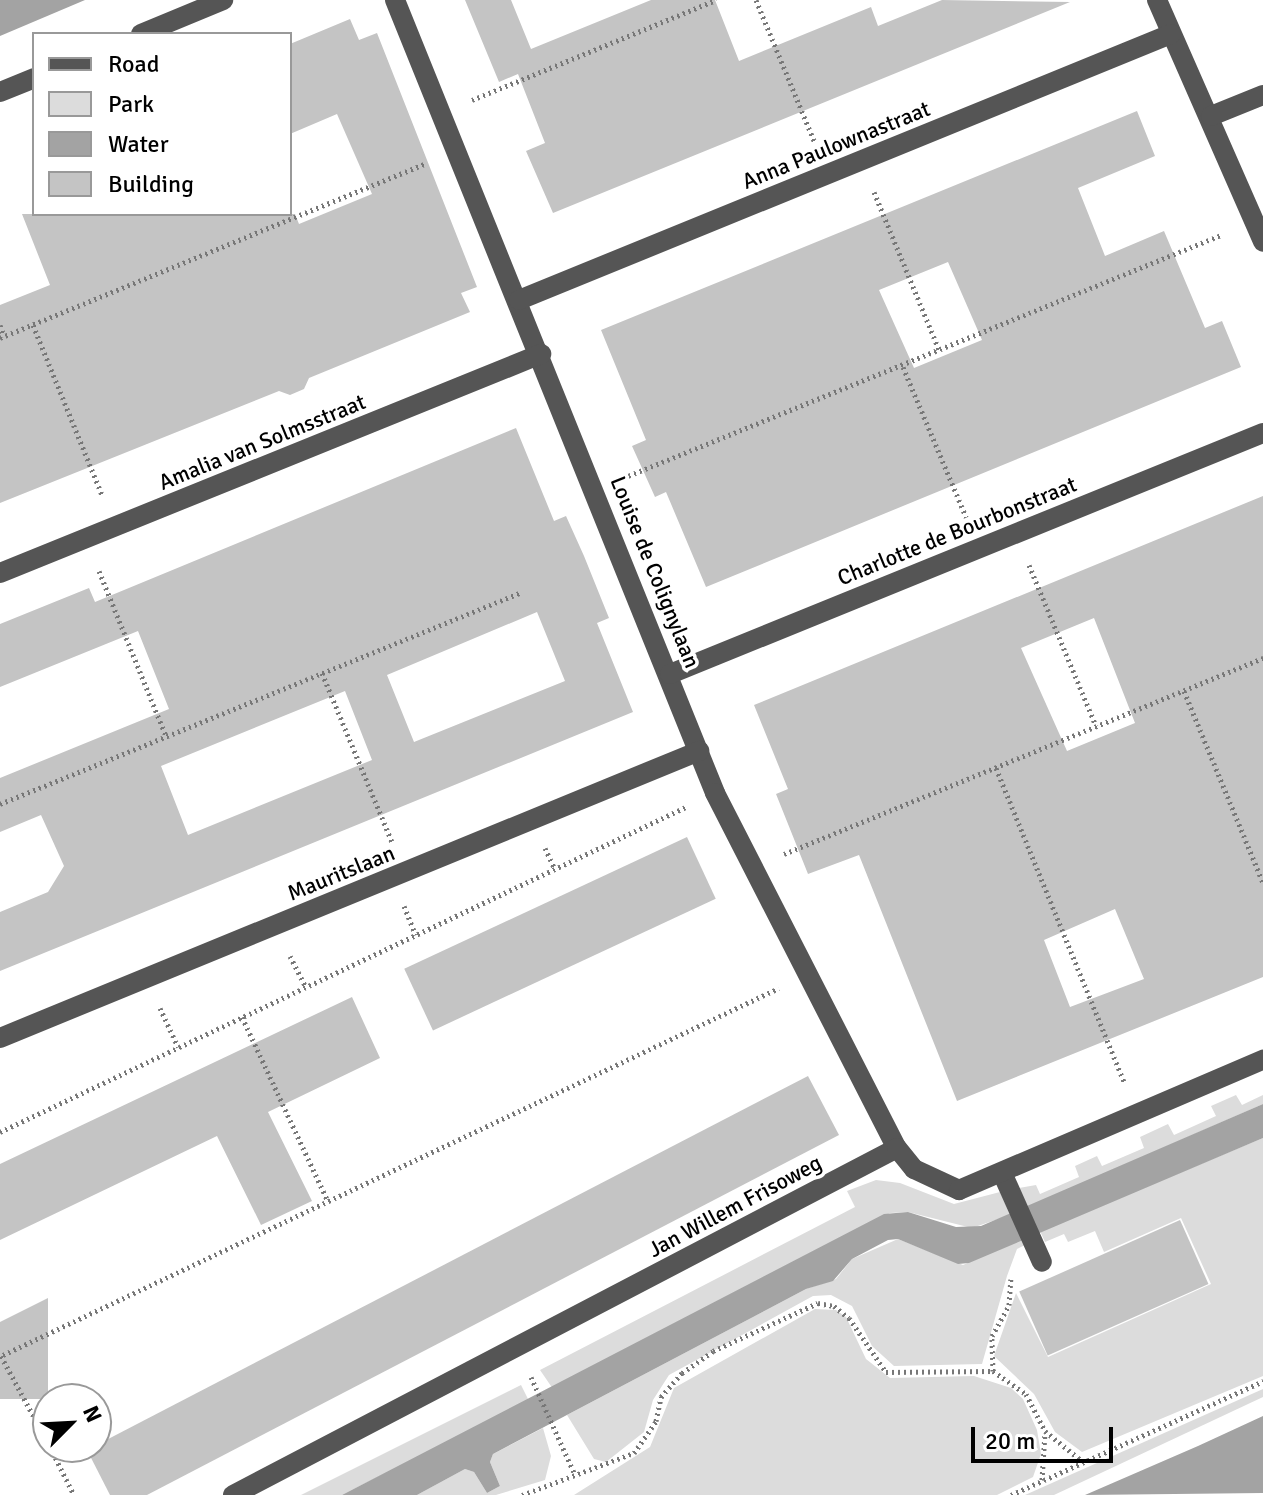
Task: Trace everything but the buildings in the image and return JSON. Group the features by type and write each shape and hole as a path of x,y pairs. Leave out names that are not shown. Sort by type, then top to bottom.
{"street":[{"path":"146,32 223,0"},
{"name":"Louise de Colignylaan","path":"395,0 596,489 715,793 897,1148"},
{"path":"1157,0 1211,116 1263,242"},
{"name":"Anna Paulownastraat","path":"519,300 1171,34"},
{"path":"0,92 32,79"},
{"path":"1211,116 1263,95"},
{"name":"Amalia van Solmsstraat","path":"0,573 541,354"},
{"name":"Charlotte de Bourbonstraat","path":"670,674 1263,433"},
{"name":"Mauritslaan","path":"0,1038 699,751"},
{"path":"897,1148 914,1169 959,1190 1003,1175 1263,1060"},
{"name":"Jan Willem Frisoweg","path":"233,1495 897,1148"},
{"path":"1003,1175 1042,1262"}],"path":[{"path":"442,113 716,0"},
{"path":"756,0 827,174"},
{"path":"0,325 2,337 457,150"},
{"path":"861,160 939,350"},
{"path":"596,489 1254,222"},
{"path":"33,325 115,527"},
{"path":"903,367 978,549"},
{"path":"1016,534 1096,726"},
{"path":"86,538 166,736"},
{"path":"0,804 522,592"},
{"path":"753,867 1263,658"},
{"path":"322,673 393,843 384,846 395,876"},
{"path":"1184,691 1263,883"},
{"path":"996,768 1138,1115"},
{"path":"0,1132 715,793"},
{"path":"32,1413 1,1356 327,1199 809,974"},
{"path":"242,1017 327,1199"},
{"path":"993,1371 992,1336 1009,1305 1011,1277 1042,1262"},
{"path":"522,1495 634,1453 651,1431 661,1397 713,1351 818,1303 834,1306 849,1318 886,1372 993,1371 1026,1394 1045,1431 1082,1461"},
{"path":"1011,1495 1263,1381"},
{"path":"536,1386 558,1429 575,1475"},
{"path":"1042,1480 1045,1431"},
{"path":"58,1463 74,1495"}],"green space":[{"path":"1236,1095 1242,1105 1263,1095 1263,1104 1028,1207 1019,1188 1036,1185 1040,1194 1079,1177 1075,1166 1097,1156 1102,1166 1144,1148 1140,1137 1168,1124 1174,1135 1216,1116 1211,1106"},
{"path":"1263,1138 1263,1376 1082,1452 1055,1432 1034,1394 994,1356 1016,1293 1048,1357 1211,1284 1181,1218 1104,1252 1095,1231 1068,1242 1064,1234 1045,1242 1040,1231"},
{"path":"876,1180 900,1183 954,1204 1000,1192 1010,1215 972,1228 908,1212 890,1213 553,1389 540,1370 855,1207 847,1191"},
{"path":"898,1239 963,1265 1022,1239 1025,1245 1017,1249 1007,1276 982,1364 894,1366 872,1346 852,1306 831,1295 813,1296 669,1375 653,1400 644,1432 606,1462 594,1459 567,1415 806,1289 836,1279 852,1259"},
{"path":"815,1309 836,1310 846,1317 866,1359 890,1378 974,1376 1011,1388 1023,1399 1037,1430 1041,1454 1033,1477 997,1495 574,1495 650,1447 674,1388"},
{"path":"521,1385 529,1401 342,1495 301,1495"},
{"path":"1263,1389 1263,1397 1054,1495 1025,1495"},
{"path":"543,1428 551,1456 545,1480 496,1495 417,1495 465,1469 474,1472 487,1493 500,1486 490,1462 493,1454"}],"water":[{"path":"0,0 85,0 0,36"},
{"path":"1263,1104 1263,1138 969,1263 958,1264 898,1239 888,1240 852,1259 833,1281 806,1289 493,1454 490,1462 500,1486 487,1493 474,1472 465,1469 417,1495 342,1495 884,1214 908,1212 956,1227 981,1226"},
{"path":"1263,1416 1263,1493 1085,1495 1198,1446"}]}
